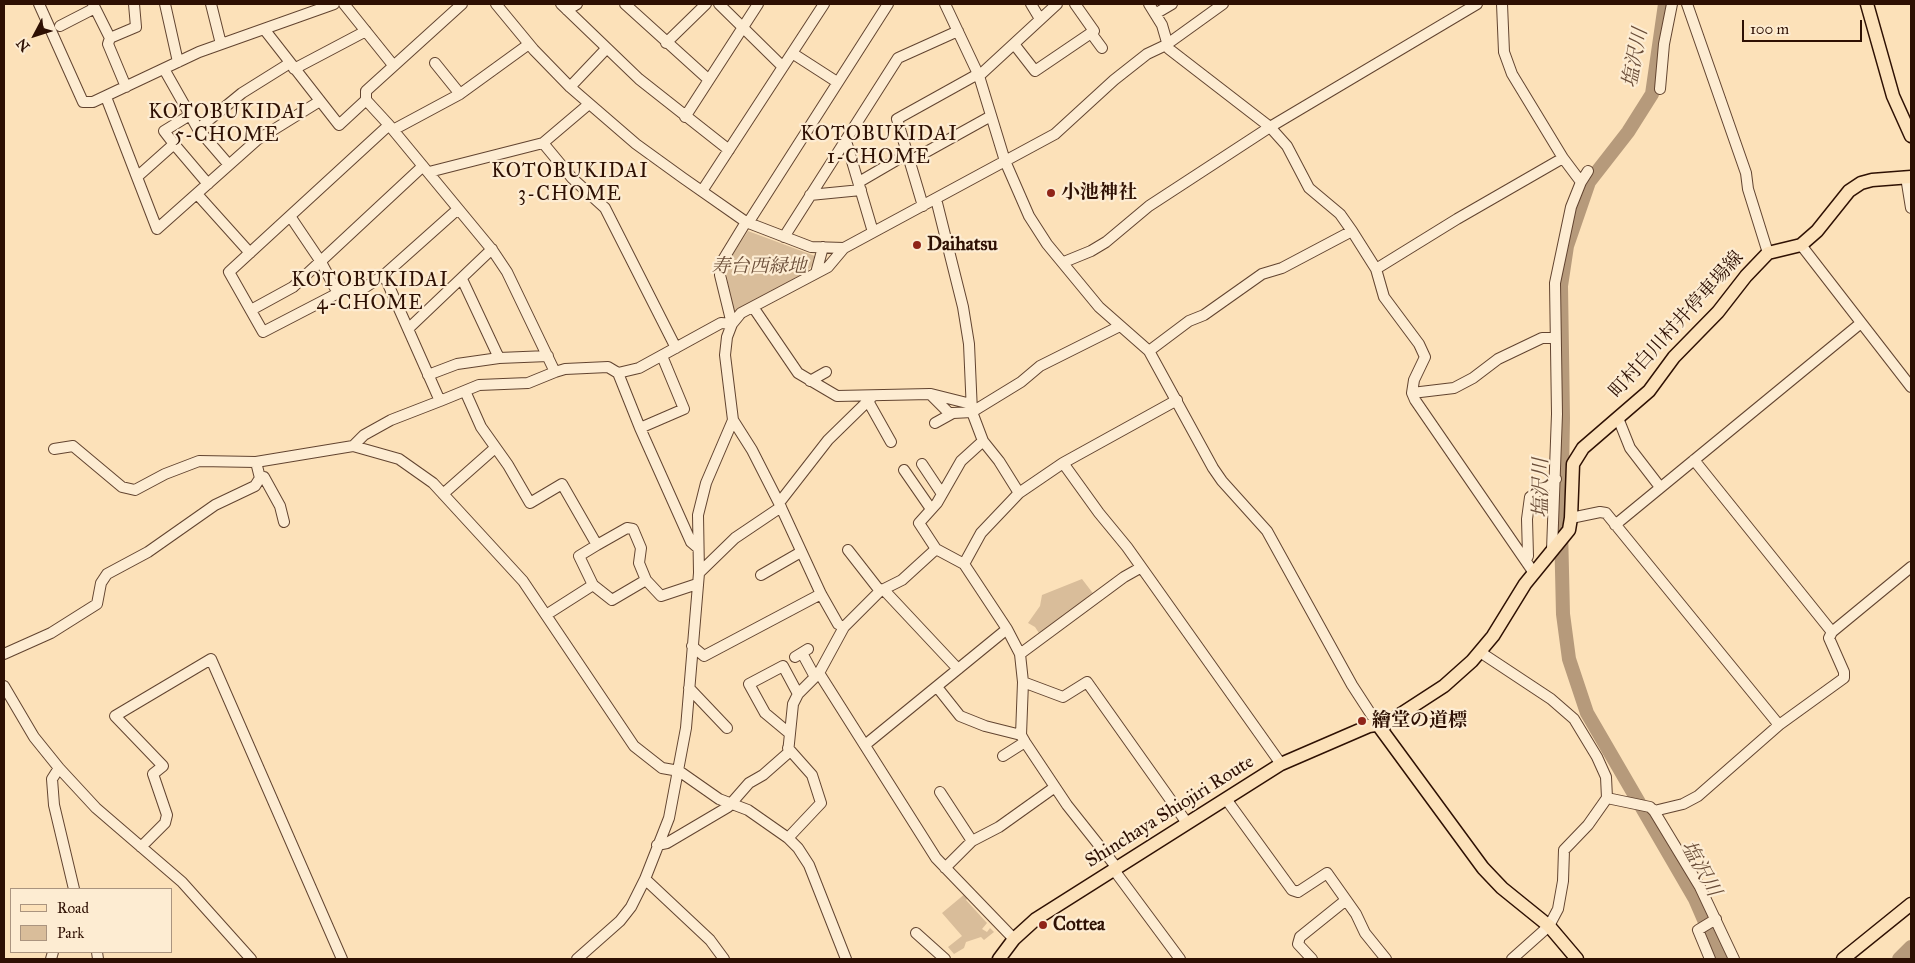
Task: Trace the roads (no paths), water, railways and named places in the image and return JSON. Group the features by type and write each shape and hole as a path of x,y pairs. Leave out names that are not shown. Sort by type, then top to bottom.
{"main road":[{"path":"1867,4 1893,96 1911,136"},
{"name":"町村白川村井停車場線","path":"1378,725 1387,723 1444,686 1480,652 1496,632 1534,573 1566,534 1571,518 1573,464 1583,448 1648,391 1674,357 1718,312 1746,276 1768,253 1801,245 1817,231 1855,187 1872,180 1908,177"},
{"path":"1378,725 1483,868 1502,888 1549,926 1577,959"},
{"name":"Shinchaya Shiojiri Route","path":"998,959 1014,939 1036,919 1281,764 1353,733 1378,725"},
{"path":"1843,959 1911,904"}],"street":[{"path":"39,4 83,102 92,102 106,97 220,44 334,4"},
{"path":"110,38 136,27 134,4"},
{"path":"165,4 178,62"},
{"path":"211,4 220,44"},
{"path":"344,4 393,65"},
{"path":"462,4 366,91 366,100 391,127 492,249 507,272 555,372"},
{"path":"497,4 529,44 570,87 636,144 702,191 747,222 784,237 810,246 844,248"},
{"path":"564,7 577,4"},
{"path":"625,4 709,80"},
{"path":"666,43 706,4"},
{"path":"719,4 783,68"},
{"path":"685,117 758,4"},
{"path":"702,191 824,4"},
{"path":"732,324 720,275 721,263 888,4"},
{"path":"945,4 978,75 1005,162 1029,216 1048,244 1099,307 1149,351 1203,451 1222,481 1267,531 1352,685 1378,725"},
{"path":"1031,4 1040,19"},
{"path":"922,206 897,119 978,75 1057,4"},
{"path":"1014,44 1035,71 1094,31 1075,4"},
{"path":"1149,4 1162,25 1166,45 1169,50 1270,127 1286,146 1309,188 1340,214 1352,231 1376,269 1384,297 1419,344 1425,357 1414,380 1412,393 1534,573"},
{"path":"1155,14 1172,4"},
{"path":"844,627 838,624 821,594 780,505 752,450 733,420 725,355 727,336 732,324 742,313 828,267 844,248 1055,134 1114,80 1148,54 1166,45 1223,4"},
{"path":"1064,262 1091,251 1106,242 1149,206 1270,127 1478,4"},
{"path":"1502,4 1504,52 1512,74 1563,158 1581,182"},
{"path":"1660,89 1664,44 1672,4"},
{"path":"1686,4 1746,173 1750,197 1768,253"},
{"path":"60,26 94,6 110,38 108,44 126,87"},
{"path":"564,7 606,49 685,117 729,150"},
{"path":"264,29 339,125 366,100"},
{"path":"198,129 242,93 292,66 366,31"},
{"path":"784,237 898,58 958,31"},
{"path":"1091,34 1102,48"},
{"path":"346,289 263,332 229,272 391,127 460,94 529,44"},
{"path":"570,87 606,49"},
{"path":"792,53 836,82"},
{"path":"435,63 460,94"},
{"path":"164,69 198,129 228,165"},
{"path":"106,97 156,229 270,130 320,102"},
{"path":"251,310 293,287 426,169 543,143 589,104"},
{"path":"190,115 164,131 208,184"},
{"path":"810,195 860,186 909,158 992,116"},
{"path":"846,141 873,232"},
{"path":"543,143 572,178 605,208 676,348"},
{"path":"137,177 174,144"},
{"path":"1376,269 1457,219 1563,158"},
{"path":"1553,549 1556,479 1555,283 1571,207 1581,182 1588,171"},
{"path":"1908,177 1911,208"},
{"path":"197,194 250,253"},
{"path":"936,199 963,307 969,344 972,408 983,441 999,460 1018,493"},
{"path":"290,216 336,288 361,290 384,275 458,209"},
{"path":"1149,351 1189,321 1204,315 1262,274 1282,268 1352,231"},
{"path":"1801,245 1911,387"},
{"path":"816,273 823,247"},
{"path":"408,330 492,249"},
{"path":"384,275 440,401"},
{"path":"462,279 499,358"},
{"path":"753,307 798,373 837,396 870,399 930,394 972,408"},
{"path":"618,373 639,368 720,323 732,324"},
{"path":"1615,525 1861,323"},
{"path":"935,423 953,413 972,408 1021,382 1040,366 1120,326"},
{"path":"1412,393 1454,388 1473,378 1498,359 1542,338 1555,338"},
{"path":"428,375 457,364 499,358 548,356"},
{"path":"640,428 684,410 662,356"},
{"path":"353,446 364,435 391,420 479,385 528,383 565,369 608,367 618,373 640,428 691,542 698,548"},
{"path":"810,381 826,372"},
{"path":"465,391 481,426 508,465 530,503 562,484 597,545"},
{"path":"930,394 949,413 953,413"},
{"path":"870,399 891,442"},
{"path":"699,573 735,538 780,505 828,440 870,399"},
{"path":"964,564 981,534 1018,493 1063,463 1177,400"},
{"path":"1618,418 1630,448 1660,487"},
{"path":"577,959 620,920 630,908 645,879 669,818 686,728 699,573 698,548 701,500 733,420"},
{"path":"983,441 962,461 942,494 919,523 936,549 964,564 1007,629 1020,654 1023,738 1055,787 1180,959"},
{"path":"54,450 63,446 73,446 122,487 135,490 164,474 199,461 256,462 353,446 399,459 420,472 443,494 523,581 634,746 662,768 679,771 719,799 748,810 788,838 809,865 846,959"},
{"path":"443,494 495,448"},
{"path":"1694,460 1832,632"},
{"path":"4,654 51,633 98,604 101,583 107,574 148,552 214,505 255,486 260,478 256,462"},
{"path":"1063,463 1098,513 1127,547 1140,568 1281,764"},
{"path":"922,464 942,494"},
{"path":"904,470 931,509"},
{"path":"260,478 264,477 280,506 284,522"},
{"path":"1526,560 1528,556 1527,519 1530,497 1556,479"},
{"path":"1571,518 1600,512 1606,513 1779,725"},
{"path":"646,580 612,600 592,585 579,556 627,528 633,529 642,548 639,564 646,580 661,596 697,584"},
{"path":"657,845 667,843 732,803 749,783 763,775 788,753 792,704 798,694 817,675 844,627 881,590 902,580 936,549"},
{"path":"761,574 802,552"},
{"path":"850,555 881,590 958,669"},
{"path":"1611,800 1652,809 1683,804 1698,796 1779,725 1844,678 1844,672 1829,638 1832,632 1911,567"},
{"path":"1020,654 1124,577 1140,568"},
{"path":"546,615 592,585"},
{"path":"692,646 704,656 821,594"},
{"path":"865,745 1007,629"},
{"path":"1480,652 1552,698 1574,719 1597,757 1606,777 1611,800"},
{"path":"801,653 865,745 936,858 1014,939"},
{"path":"141,847 165,823 167,816 154,774 164,766 114,716 211,659 342,959"},
{"path":"789,733 765,713 750,684 783,666 798,694"},
{"path":"1022,682 1063,697 1087,682 1187,823"},
{"path":"4,686 29,729 59,768 96,808 200,900 250,959"},
{"path":"937,687 960,716 1023,738"},
{"path":"689,688 722,726"},
{"path":"1004,756 1023,738"},
{"path":"788,748 812,775 821,804 788,838"},
{"path":"59,768 52,779 54,805 74,888"},
{"path":"945,868 972,841 999,827 1055,787"},
{"path":"940,792 972,841"},
{"path":"1226,799 1292,890 1298,892 1326,873 1346,900 1365,933 1383,958"},
{"path":"1512,959 1549,926 1558,909 1563,882 1564,850 1611,800"},
{"path":"1652,809 1700,887 1734,959"},
{"path":"645,879 710,940 724,959"},
{"path":"1312,959 1298,944 1300,938 1346,900"},
{"path":"1710,959 1698,930 1716,919"},
{"path":"916,933 945,959"}],"waterway":[{"name":"塩沢川","path":"1665,4 1652,94 1628,132 1589,182 1567,246 1561,286 1563,614 1569,659 1587,713 1695,899 1721,959"},
{"path":"1899,959 1911,947"}],"place":[{"name":"小池神社","path":"1051,193"},
{"name":"Daihatsu","path":"917,245"},
{"name":"繪堂の道標","path":"1362,721"},
{"name":"Cottea","path":"1043,925"}],"district":[{"name":"KOTOBUKIDAI 5-CHOME","path":"227,124"},
{"name":"KOTOBUKIDAI 1-CHOME","path":"879,146"},
{"name":"KOTOBUKIDAI 3-CHOME","path":"570,184"},
{"name":"KOTOBUKIDAI 4-CHOME","path":"370,292"}],"park label":[{"name":"寿台西緑地","path":"759,267"}]}
